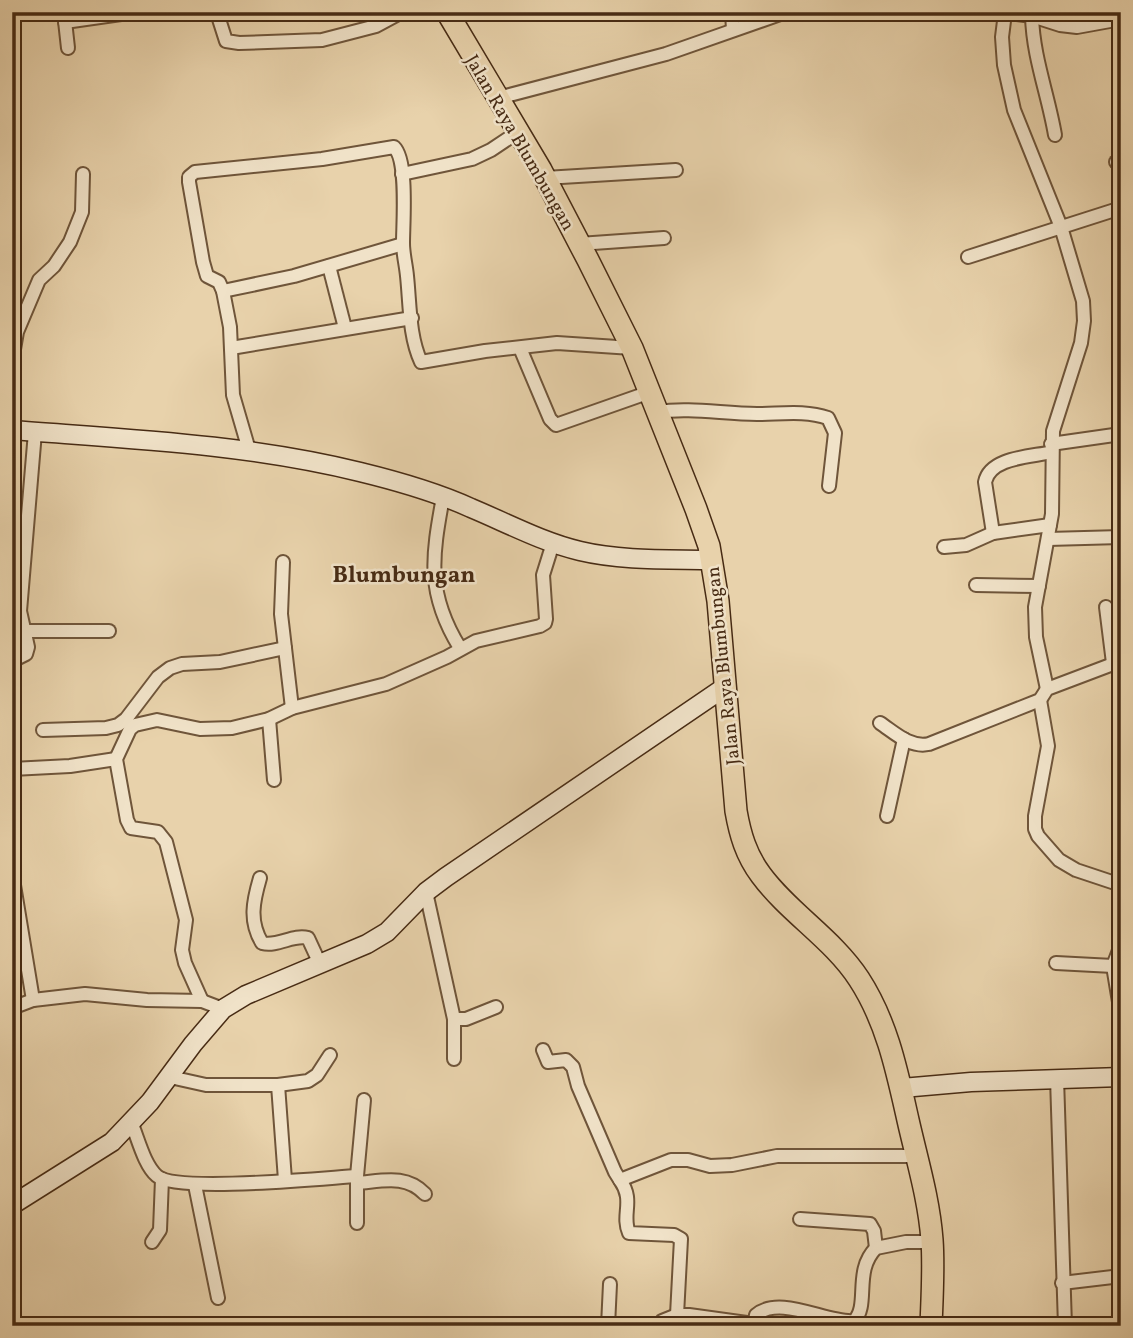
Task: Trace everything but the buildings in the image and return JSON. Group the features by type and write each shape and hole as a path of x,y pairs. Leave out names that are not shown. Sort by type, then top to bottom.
{"main road":[{"name":"Jalan Raya Blumbungan","path":"447,12 545,178 632,348 696,509 712,561 736,811 746,849 761,876 829,943 859,979 885,1032 902,1088 932,1242 931,1326"}],"street":[{"path":"68,48 65,17 181,12"},
{"path":"214,12 218,16 226,41 239,43 322,40 376,26 402,12"},
{"path":"732,12 733,30"},
{"path":"498,98 666,54 786,12"},
{"path":"829,12 835,12"},
{"path":"1121,19 1077,27 1032,16 1002,13 1004,65 1014,110 1076,272 1083,301 1084,321 1081,343 1056,421 1052,448 1050,525 1035,607 1048,746 1035,829 1059,860 1076,870 1121,885"},
{"path":"1032,16 1038,68 1055,135"},
{"path":"402,174 472,159 518,132"},
{"path":"249,450 233,394 230,327 223,291 219,282 208,276 204,270 189,182 192,173 322,159 394,147 398,150 402,174 405,217 403,244 412,318 418,355 423,363 485,351 557,343 632,348"},
{"path":"545,178 676,170"},
{"path":"12,361 17,332 39,280 54,266 70,242 82,212 83,174"},
{"path":"968,257 1121,208"},
{"path":"579,244 664,239"},
{"path":"223,291 263,284 403,244"},
{"path":"329,266 345,328"},
{"path":"231,348 412,318"},
{"path":"520,348 545,407 556,425 654,402 682,408 756,414 815,413 828,418 835,433 829,486"},
{"path":"12,430 249,450 362,472 443,496 553,543 580,551 712,561"},
{"path":"12,661 26,654 28,647 21,601 35,432"},
{"path":"993,533 985,482 987,474 1004,463 1052,448 1121,434"},
{"path":"443,496 433,552 434,571 441,610 460,648"},
{"path":"944,547 966,545 993,533 1050,525"},
{"path":"1048,539 1121,537"},
{"path":"202,1001 182,950 186,920 166,842 158,832 134,829 129,825 116,759 130,729 142,722 157,720 200,729 232,728 269,719 292,708 386,684 476,641 540,626 545,623 543,575 553,543"},
{"path":"283,562 281,602 292,708"},
{"path":"976,585 1040,586"},
{"path":"880,723 916,745 929,744 1117,662 1106,607"},
{"path":"24,631 109,631"},
{"path":"43,730 106,728 118,725 126,719 158,677 170,668 182,664 220,662 285,648"},
{"path":"12,1205 112,1142 170,1077 193,1044 223,1009 246,995 367,944 387,932 426,892 725,687"},
{"path":"269,719 274,780"},
{"path":"887,816 904,739"},
{"path":"12,769 70,766 116,759"},
{"path":"12,873 33,1000"},
{"path":"260,878 253,905 253,918 256,934 262,943 269,945 308,938 320,964"},
{"path":"426,892 454,1019 454,1059"},
{"path":"1121,945 1113,966 1121,1014"},
{"path":"1056,963 1113,966"},
{"path":"12,1008 33,1000 85,993 147,1000 202,1001 223,1009"},
{"path":"454,1019 466,1019 496,1007"},
{"path":"542,1050 547,1061 566,1060 573,1067 581,1093 628,1195 626,1224 629,1233 674,1235 681,1239 677,1315"},
{"path":"170,1077 206,1085 278,1084 314,1078 330,1055"},
{"path":"902,1088 1120,1074"},
{"path":"1057,1077 1065,1326"},
{"path":"278,1084 285,1180"},
{"path":"357,1223 357,1180 364,1100"},
{"path":"131,1122 154,1174 162,1179 195,1185 285,1180 401,1180 417,1186 425,1194"},
{"path":"620,1180 678,1159 710,1166 732,1165 777,1156 917,1156"},
{"path":"152,1242 160,1230 162,1179"},
{"path":"195,1185 218,1298"},
{"path":"800,1219 870,1224 874,1231 876,1248"},
{"path":"659,1326 662,1321 677,1315 754,1325 756,1315 760,1311 781,1308 816,1312 854,1321 860,1315 865,1262 876,1248 906,1242 932,1242"},
{"path":"1062,1283 1121,1276"},
{"path":"608,1326 610,1284"}],"district":[{"name":"Blumbungan","path":"404,574"}]}
